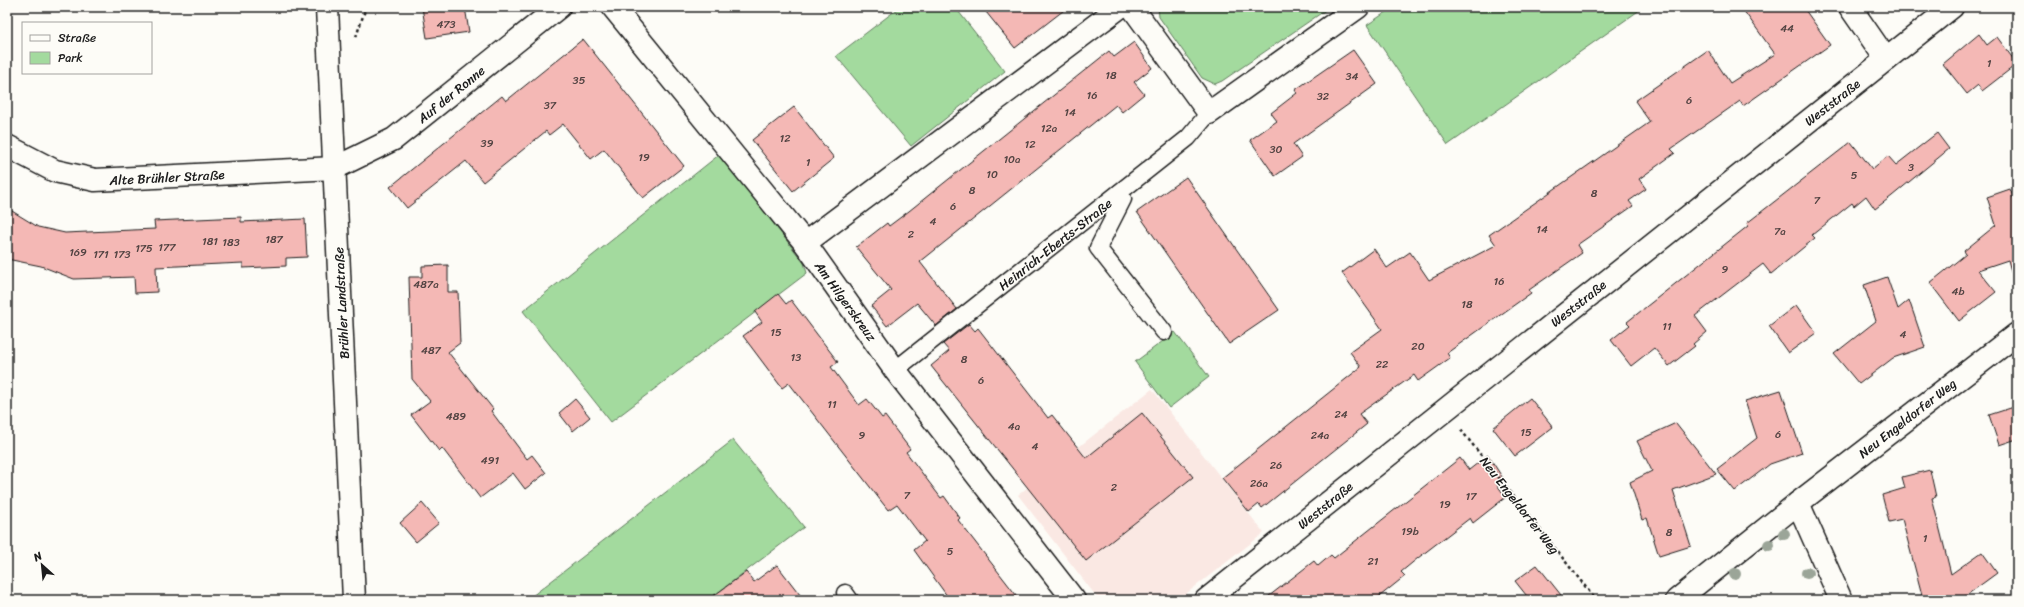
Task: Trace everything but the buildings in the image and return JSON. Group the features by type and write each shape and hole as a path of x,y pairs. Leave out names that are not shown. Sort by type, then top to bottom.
{"street":[{"name":"Brühler Landstraße","path":"327,7 354,600"},
{"name":"Auf der Ronne","path":"335,168 394,139 559,7"},
{"name":"Am Hilgerskreuz","path":"613,7 805,243 895,370 1074,600"},
{"path":"805,243 1120,7"},
{"path":"1132,7 1209,112"},
{"name":"Heinrich-Eberts-Straße","path":"1209,112 1358,7"},
{"path":"1850,7 1886,59"},
{"name":"Weststraße","path":"1206,600 1444,409 1952,7"},
{"name":"Alte Brühler Straße","path":"7,146 55,171 95,180 335,168"},
{"name":"Neu Engeldorfer Weg","path":"1677,600 1798,503 2017,334"},
{"path":"1798,503 1841,600"}],"lane":[{"name":"Heinrich-Eberts-Straße","path":"895,370 1188,138 1209,112"},
{"path":"1119,192 1123,199 1098,248 1164,332"}],"path":[{"name":"Neu Engeldorfer Weg","path":"1444,409 1596,600"}],"shaded area":[{"path":"1152,389 1264,533 1178,600 1099,600 1018,495"}],"green space":[{"path":"900,7 955,7 1005,71 911,146 836,56"},
{"path":"1158,7 1330,7 1222,81 1215,84 1202,78 1159,17"},
{"path":"1394,7 1644,7 1448,145 1367,25"},
{"path":"720,154 804,263 807,273 611,422 523,311"},
{"path":"1175,332 1209,377 1169,408 1135,362"},
{"path":"733,440 804,527 708,600 527,600"}]}
